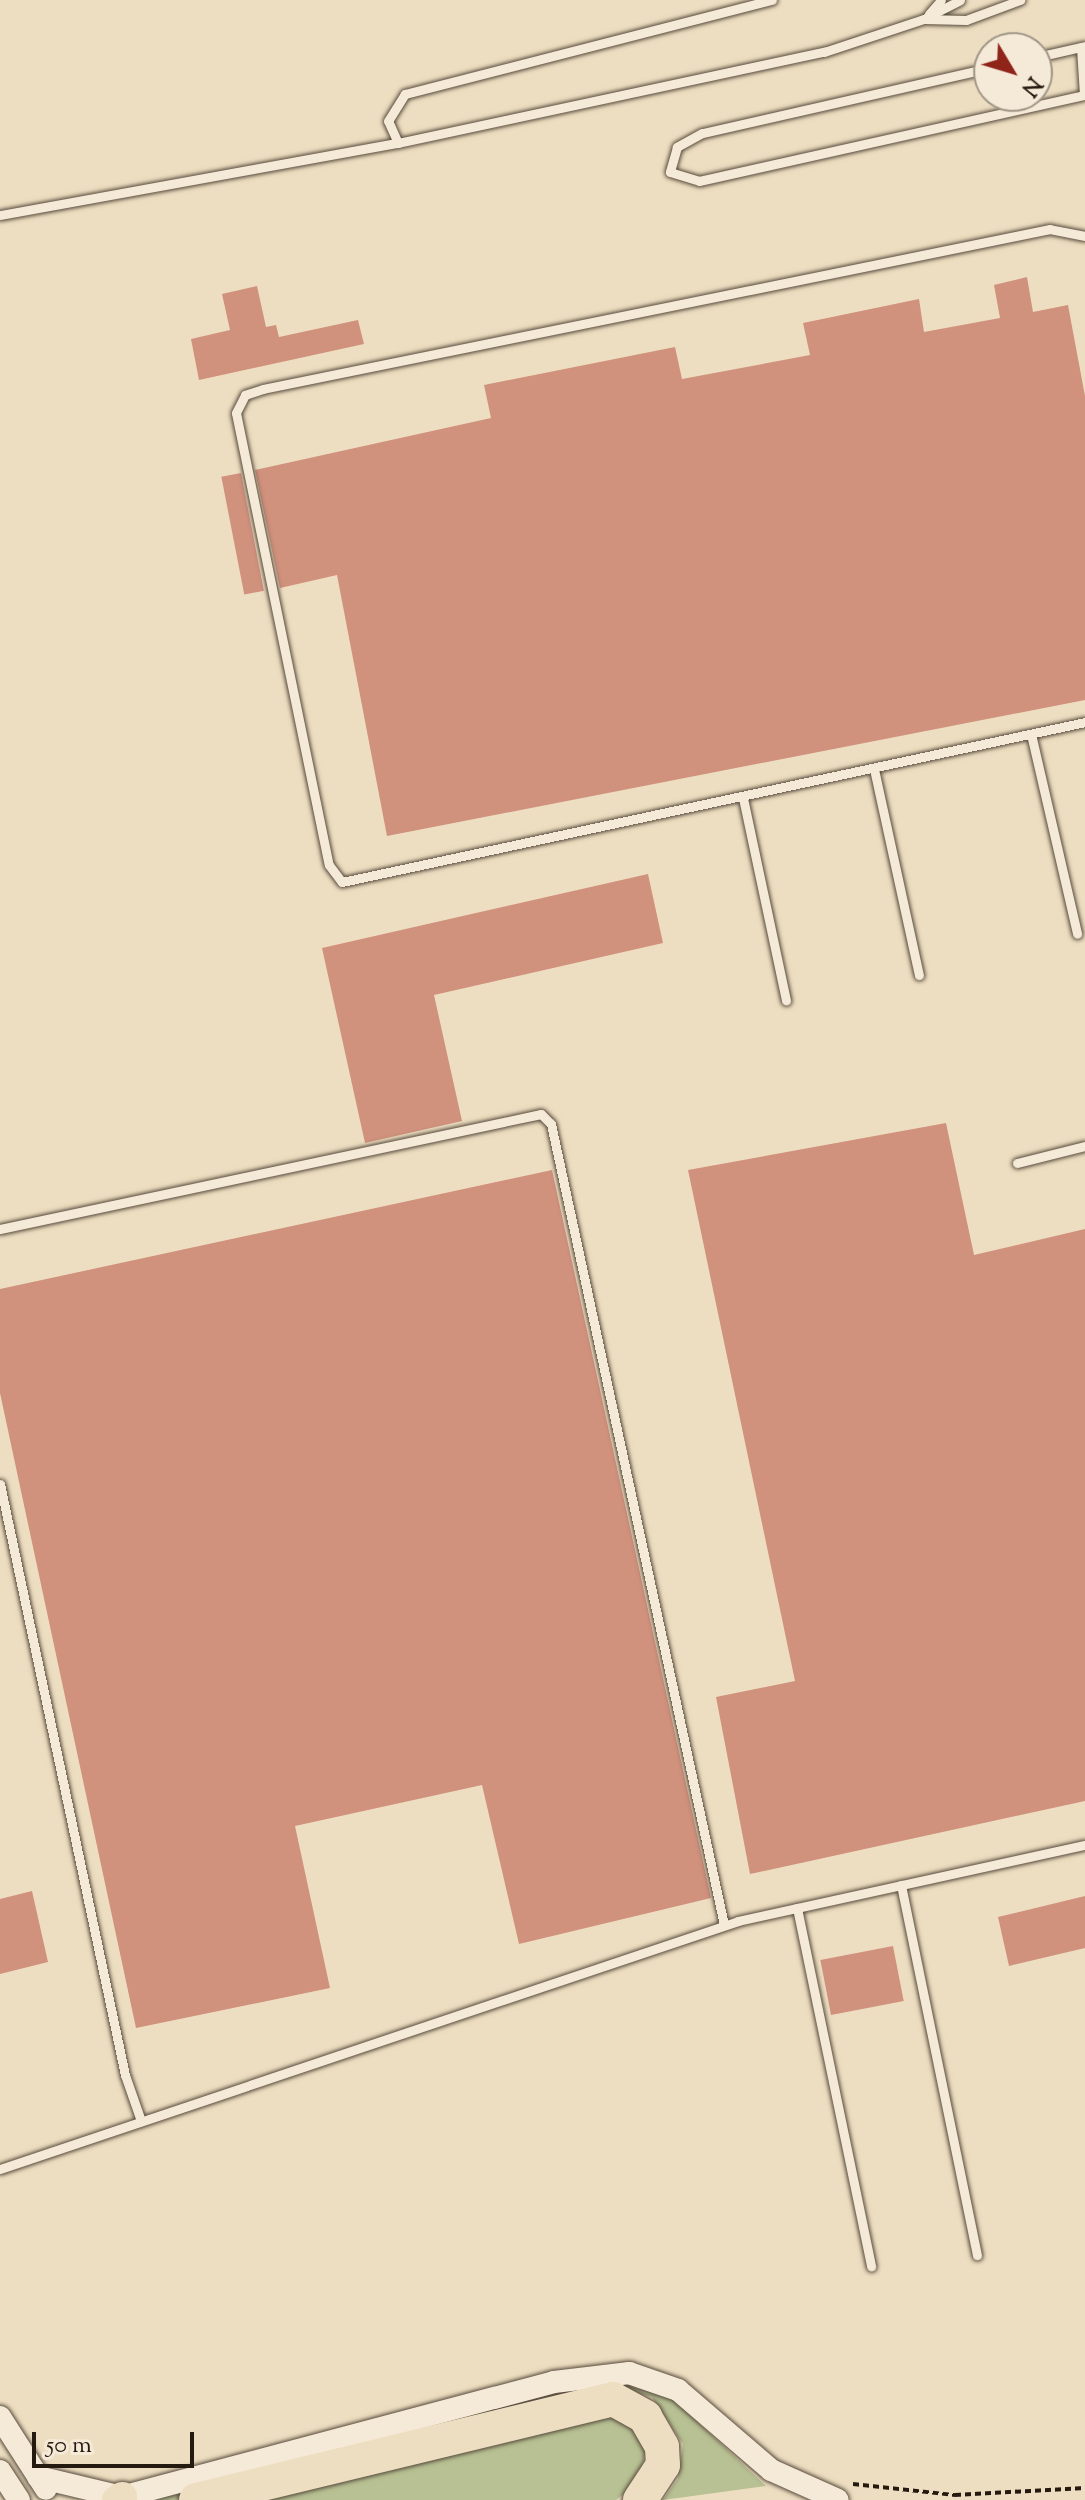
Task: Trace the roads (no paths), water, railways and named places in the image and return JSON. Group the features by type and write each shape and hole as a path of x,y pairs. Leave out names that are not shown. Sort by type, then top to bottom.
{"highway":[{"path":"196,2500 613,2399 645,2417 662,2447 663,2465 640,2500"}],"street":[{"path":"38,2477 120,2498 554,2382 629,2373 678,2390 771,2470 838,2500"},
{"path":"0,2417 53,2500"},
{"path":"0,2471 19,2500"}],"lane":[{"path":"398,143 388,121 405,94 772,0"},
{"path":"924,19 941,0"},
{"path":"0,215 398,143 824,52 924,19 960,0"},
{"path":"924,19 966,20 1020,0"},
{"path":"1053,54 1083,47 1084,95 1053,102"},
{"path":"973,72 702,133 677,147 670,172 699,181 1008,112"},
{"path":"1085,236 1050,229 263,389 237,402 333,878 360,882 1085,722"},
{"path":"1031,734 1077,934"},
{"path":"874,769 919,975"},
{"path":"743,798 786,1000"},
{"path":"0,1229 541,1114 551,1124 724,1925"},
{"path":"1017,1163 1085,1146"},
{"path":"0,1484 125,2075 141,2121"},
{"path":"0,2169 724,1925 1085,1845"},
{"path":"901,1885 977,2255"},
{"path":"797,1908 871,2266"}]}
